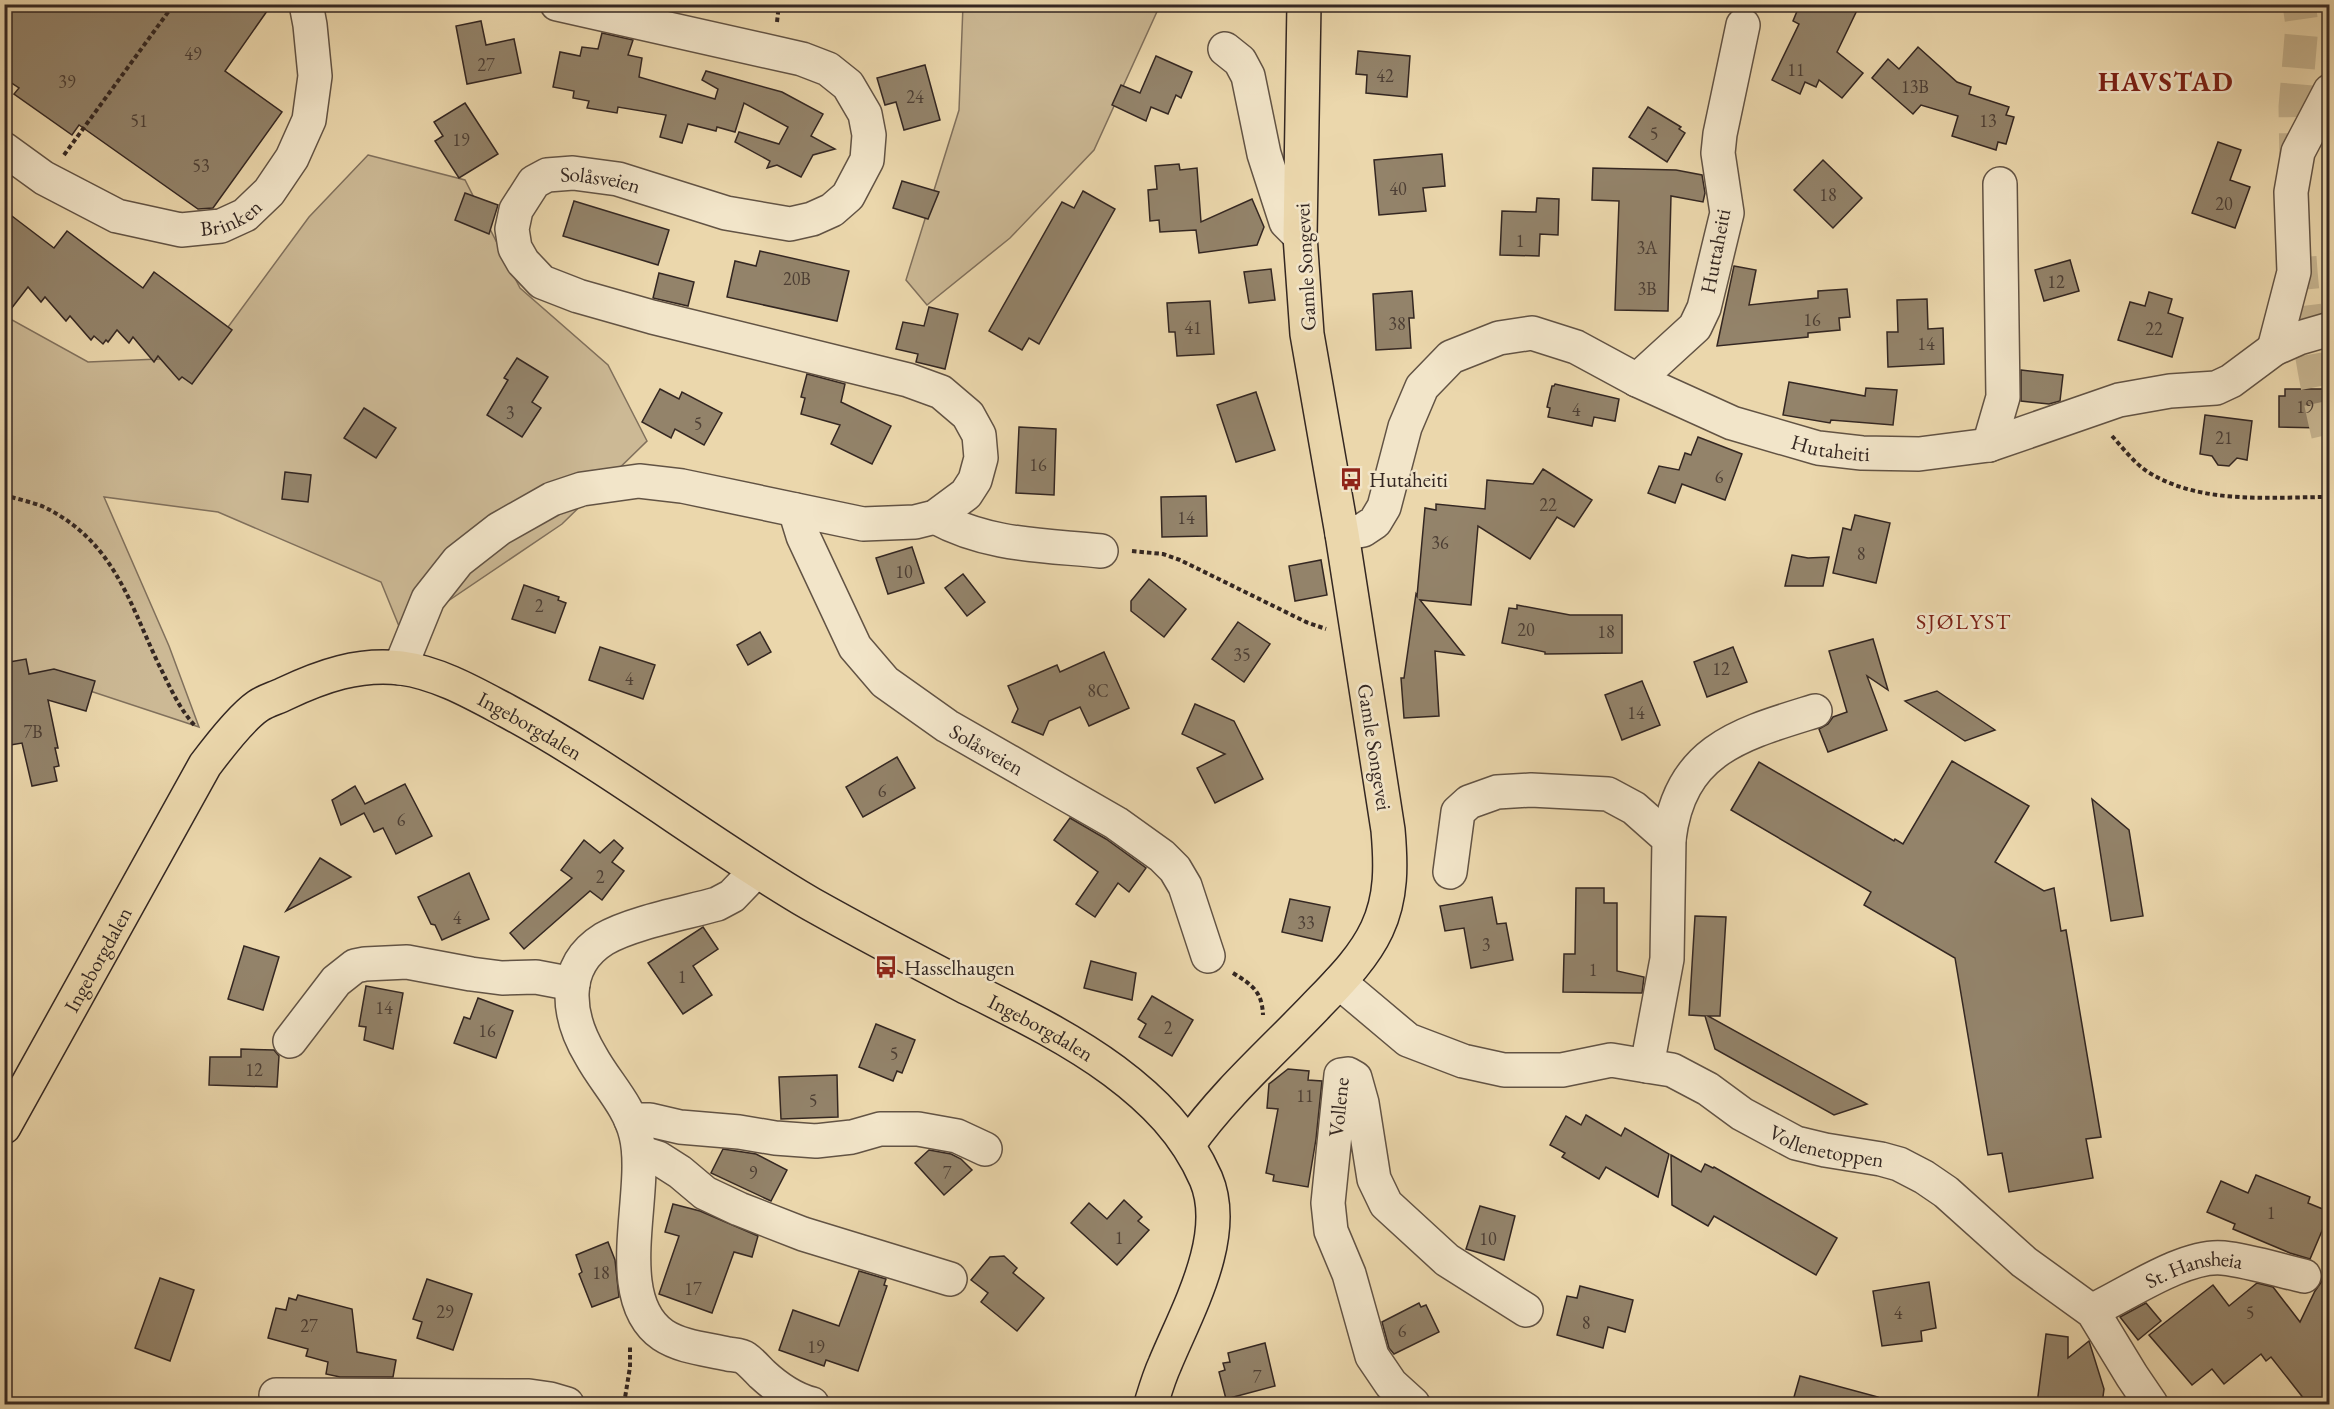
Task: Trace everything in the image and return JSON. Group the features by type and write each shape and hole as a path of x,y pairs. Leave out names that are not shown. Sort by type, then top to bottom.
{"main road":[{"name":"Gamle Songevei","path":"1188,1145 1220,1105 1364,953 1378,927 1387,897 1391,869 1388,830 1358,635 1307,334 1300,236 1304,4"},
{"name":"Ingeborgdalen","path":"4,1127 205,765 217,748 257,706 316,679 360,667 400,668 420,672 467,690 553,736 756,871 916,961 1047,1030 1110,1068 1165,1115 1188,1145"},
{"path":"1150,1404 1198,1287 1209,1248 1214,1209 1207,1182 1188,1145"}],"street":[{"name":"Brinken","path":"4,149 44,178 117,216 181,230 221,226 245,215 269,192 292,158 309,120 315,76 306,4"},
{"name":"Solåsveien","path":"400,668 428,599 458,561 499,529 552,499 582,489 639,481 682,486 863,524 915,522 935,517 966,494 975,480 981,458 979,435 968,415 942,392 908,380 652,317 578,296 542,282 523,262 515,248 512,229 516,210 534,182 547,175 573,173 618,179 726,213 790,224 812,219 832,210 848,196 867,160 870,135 865,114 848,85 828,69 802,59 557,4"},
{"name":"Huttaheiti","path":"1637,380 1695,327 1704,308 1727,213 1718,153 1743,25"},
{"path":"1225,49 1240,62 1248,75 1264,154 1286,222 1300,236"},
{"path":"2274,349 2294,272 2291,192 2298,152 2330,91"},
{"path":"1989,445 2003,397 2000,184"},
{"name":"Hutaheiti","path":"1342,534 1363,530 1375,522 1384,507 1405,427 1422,387 1451,357 1499,338 1532,333 1576,347 1637,380 1732,423 1818,448 1862,453 1919,454 1989,445 2119,400 2170,391 2216,388 2231,381 2274,349 2299,338 2330,329"},
{"name":"Solåsveien","path":"795,510 803,536 855,647 885,681 947,726 1116,823 1162,856 1175,869 1185,886 1208,956"},
{"path":"935,517 958,530 1000,541 1101,551"},
{"path":"1647,1066 1667,959 1671,821 1689,777 1710,755 1752,731 1815,711"},
{"path":"1450,872 1458,812 1469,802 1497,792 1531,790 1608,794 1634,808 1669,839"},
{"path":"756,871 732,896 717,904 619,932 603,940 588,953 578,969 571,1002 581,1040 631,1120 639,1152 634,1265 636,1291 642,1310 650,1323 662,1334 678,1343 745,1358 774,1385 802,1402 812,1404"},
{"path":"290,1041 336,981 355,966 364,964 407,962 471,975 502,978 536,977 573,984"},
{"name":"Vollenetoppen","path":"1339,982 1408,1040 1463,1061 1504,1070 1562,1070 1611,1060 1672,1070 1708,1089 1742,1113 1796,1143 1899,1164 1946,1192 2024,1262 2093,1312"},
{"name":"Vollene","path":"1413,1404 1391,1384 1372,1356 1349,1274 1331,1232 1328,1203 1341,1075 1348,1074 1355,1078 1362,1103 1374,1179 1386,1204 1448,1260 1526,1310"},
{"path":"631,1120 650,1120 680,1127 816,1141 852,1137 880,1129 918,1129 957,1136 985,1149"},
{"path":"639,1152 658,1158 680,1172 705,1193 750,1213 803,1234 950,1279"},
{"name":"St. Hansheia","path":"2093,1312 2182,1265 2202,1259 2222,1258 2304,1276"},
{"path":"2093,1312 2151,1404"},
{"path":"276,1395 529,1396 567,1404"}],"path":[{"path":"44,178 78,139 174,4"},
{"path":"2090,410 2131,458 2148,471 2186,490 2239,496 2330,497"},
{"path":"4,495 44,507 86,534 106,556 118,576 171,691 188,719 217,748"},
{"path":"1101,551 1163,554 1180,560 1306,622 1344,636 1358,635"},
{"path":"1208,956 1255,987 1262,1004 1263,1019"},
{"path":"624,1404 630,1367 630,1345"}],"shaded area":[{"path":"963,5 1160,5 1094,150 1010,238 927,305 906,280 959,110"},
{"path":"368,155 465,180 520,288 608,365 647,441 562,524 420,620 403,636 381,582 218,512 104,497 169,646 199,727 66,683 5,688 5,316 88,362 206,357 309,217"}],"building":[{"path":"4,4 272,4 225,71 282,112 213,208 198,209 79,125 72,135 14,94 19,88 4,78"},
{"path":"1800,4 1860,4 1837,52 1863,73 1842,98 1819,80 1816,87 1805,82 1800,94 1772,80 1799,24 1793,21"},
{"path":"481,21 486,45 514,39 521,73 467,84 456,26"},
{"path":"602,33 633,40 628,55 642,58 639,77 715,99 718,89 702,80 706,71 782,92 823,114 811,136 835,149 813,155 801,177 777,165 767,168 770,161 735,142 739,132 779,144 788,127 744,103 735,132 717,127 716,131 688,124 682,143 660,137 666,115 618,107 617,113 587,108 589,101 573,98 574,91 553,87 560,52 580,56 582,47 598,49"},
{"path":"1918,47 1957,82 1971,87 1969,94 2009,107 2006,115 2014,117 2006,144 1998,142 1996,150 1952,136 1958,116 1921,105 1913,114 1872,78 1888,59 1899,69"},
{"path":"1358,51 1410,56 1407,97 1366,93 1367,75 1356,74"},
{"path":"1156,56 1192,72 1181,98 1176,95 1168,114 1151,107 1146,121 1112,105 1121,85 1140,93"},
{"path":"925,65 940,120 904,130 896,102 885,105 877,78"},
{"path":"465,103 498,154 459,178 435,141 443,136 434,122"},
{"path":"1648,107 1681,127 1679,129 1685,133 1667,162 1629,137"},
{"path":"2218,142 2241,150 2230,180 2250,187 2235,228 2192,213"},
{"path":"1442,154 1445,186 1423,188 1426,211 1379,215 1374,160"},
{"path":"1823,160 1862,198 1833,228 1794,190"},
{"path":"1179,164 1180,170 1197,168 1201,222 1252,199 1264,227 1257,245 1199,253 1196,230 1160,232 1159,220 1150,221 1148,190 1157,189 1155,166"},
{"path":"1593,168 1676,170 1702,175 1705,193 1703,202 1671,196 1668,311 1615,310 1619,201 1592,200"},
{"path":"902,181 939,192 928,219 893,208"},
{"path":"1083,191 1115,209 1039,344 1029,338 1022,350 989,331 1062,202 1074,208"},
{"path":"465,193 498,205 489,234 455,220"},
{"path":"1537,198 1559,199 1558,235 1540,234 1539,256 1500,255 1502,211 1536,212"},
{"path":"574,201 669,230 658,265 563,236"},
{"path":"4,210 54,248 67,231 143,288 154,272 232,330 192,384 182,377 179,380 158,356 154,362 133,337 129,343 117,330 108,342 106,340 103,344 94,336 91,340 70,316 66,321 45,297 41,302 28,287 4,318"},
{"path":"760,251 849,271 837,321 727,297 735,261 756,266"},
{"path":"2070,260 2079,291 2044,301 2035,270"},
{"path":"1734,266 1756,270 1749,305 1818,298 1818,291 1847,289 1850,317 1839,318 1840,330 1808,333 1808,337 1717,346"},
{"path":"1271,269 1275,300 1249,303 1244,272"},
{"path":"659,273 694,282 688,306 653,298"},
{"path":"1412,291 1414,318 1409,318 1411,348 1376,350 1373,294"},
{"path":"2149,292 2172,299 2168,313 2183,318 2172,357 2118,340 2130,302 2145,306"},
{"path":"1927,299 1928,329 1943,328 1944,364 1888,367 1887,332 1898,332 1897,300"},
{"path":"1210,301 1214,354 1177,356 1175,332 1169,332 1167,303"},
{"path":"929,307 958,314 945,369 916,362 918,354 896,349 903,322 924,326"},
{"path":"517,358 548,377 532,402 541,408 522,437 487,415 508,380 504,378"},
{"path":"2021,370 2063,375 2060,401 2049,404 2021,401"},
{"path":"807,374 845,384 841,402 891,426 872,464 831,444 840,425 801,414 805,398 801,397"},
{"path":"1789,382 1865,396 1866,388 1897,390 1893,425 1831,420 1830,423 1783,415"},
{"path":"1555,384 1619,399 1615,421 1594,417 1592,426 1548,417 1550,408 1547,407 1552,386"},
{"path":"660,389 679,399 682,392 722,413 704,445 675,429 671,438 642,422"},
{"path":"2285,389 2324,389 2324,428 2279,427 2279,396 2285,396"},
{"path":"1256,392 1275,450 1236,462 1217,405"},
{"path":"364,408 396,428 376,458 344,438"},
{"path":"2205,415 2252,421 2247,460 2237,458 2229,466 2218,465 2212,456 2200,454"},
{"path":"1019,427 1056,429 1054,495 1016,493"},
{"path":"1698,437 1742,454 1725,500 1682,484 1675,503 1648,493 1659,466 1679,470 1685,453 1691,455"},
{"path":"1543,469 1592,500 1574,527 1557,517 1530,559 1478,526 1471,605 1420,600 1464,655 1435,651 1439,716 1404,718 1401,678 1404,678 1416,594 1417,596 1425,508 1436,510 1436,504 1485,509 1487,480 1533,484"},
{"path":"285,472 311,475 308,502 282,499"},
{"path":"1206,496 1207,536 1162,537 1161,497"},
{"path":"1855,515 1890,523 1876,583 1833,573 1843,528 1851,530"},
{"path":"912,547 924,583 888,594 876,558"},
{"path":"1792,555 1808,558 1829,557 1823,586 1785,586"},
{"path":"1321,560 1327,595 1295,601 1289,566"},
{"path":"963,574 985,602 967,616 945,588"},
{"path":"1149,579 1186,609 1164,637 1131,611 1131,601"},
{"path":"524,585 559,597 558,600 566,603 555,633 512,619"},
{"path":"1517,605 1570,615 1622,615 1622,653 1545,654 1545,652 1502,643 1509,608 1517,609"},
{"path":"1238,622 1270,644 1244,682 1212,659"},
{"path":"760,632 771,652 748,665 737,645"},
{"path":"1873,639 1888,690 1867,676 1887,730 1828,752 1819,729 1828,724 1833,717 1847,712 1829,651"},
{"path":"600,647 655,665 643,699 589,680"},
{"path":"1733,647 1747,682 1707,697 1694,662"},
{"path":"1104,652 1129,708 1089,726 1080,707 1049,721 1043,735 1012,722 1018,709 1008,686 1057,665 1060,672"},
{"path":"26,659 29,674 54,669 95,681 86,711 48,700 58,748 55,748 59,766 54,767 57,781 32,786 22,743 4,746 4,663"},
{"path":"1642,681 1660,725 1622,740 1605,695"},
{"path":"1937,691 1995,730 1965,741 1905,701"},
{"path":"1195,704 1234,721 1263,779 1215,803 1197,768 1225,754 1182,734"},
{"path":"897,757 915,788 863,817 846,787"},
{"path":"1952,761 2029,806 1995,862 2044,891 2054,888 2061,931 2066,930 2101,1137 2086,1139 2093,1178 2009,1192 2002,1153 1988,1155 1955,958 1864,905 1871,892 1731,810 1759,762 1894,841 1895,839 1903,844"},
{"path":"405,784 432,836 396,854 383,828 374,832 364,813 341,825 332,800 355,786 365,804"},
{"path":"2092,799 2129,830 2143,916 2111,921"},
{"path":"1070,818 1106,839 1146,868 1129,892 1118,883 1095,917 1076,904 1098,872 1054,840"},
{"path":"584,840 600,853 614,840 623,848 612,862 624,871 602,900 590,891 524,949 510,933 572,878 561,870"},
{"path":"320,858 351,877 286,911"},
{"path":"469,873 489,919 442,940 435,925 431,924 418,897"},
{"path":"1576,888 1604,888 1604,903 1617,903 1617,971 1644,977 1642,993 1563,992 1564,954 1575,954"},
{"path":"1492,897 1497,924 1506,923 1513,960 1471,968 1464,928 1445,931 1440,906"},
{"path":"1290,899 1330,907 1322,941 1282,932"},
{"path":"1695,916 1726,917 1720,1016 1708,1016 1867,1104 1834,1115 1715,1049 1705,1016 1689,1015"},
{"path":"703,927 718,949 693,966 712,995 683,1014 648,963"},
{"path":"244,946 279,957 263,1010 228,999"},
{"path":"1091,961 1136,973 1132,1000 1084,988"},
{"path":"366,986 403,993 393,1049 364,1040 366,1027 359,1026"},
{"path":"1152,996 1193,1020 1172,1056 1139,1037 1146,1024 1138,1019"},
{"path":"478,998 513,1011 496,1058 454,1043 464,1017 470,1019"},
{"path":"876,1024 915,1040 902,1073 897,1071 893,1081 859,1067"},
{"path":"241,1049 274,1050 279,1056 277,1087 209,1085 210,1057 241,1057"},
{"path":"1288,1069 1309,1071 1308,1080 1322,1081 1308,1187 1273,1181 1274,1175 1266,1173 1278,1109 1267,1108 1269,1084"},
{"path":"837,1075 838,1117 781,1119 779,1077"},
{"path":"1586,1115 1621,1136 1625,1128 1669,1154 1658,1197 1606,1167 1599,1179 1562,1157 1565,1153 1550,1145 1566,1116 1581,1125"},
{"path":"723,1149 756,1154 787,1170 771,1201 711,1173"},
{"path":"929,1150 951,1154 961,1159 972,1170 944,1195 915,1163"},
{"path":"1671,1155 1701,1172 1705,1164 1714,1167 1837,1238 1816,1275 1714,1216 1708,1226 1672,1205"},
{"path":"2256,1175 2310,1197 2308,1203 2330,1212 2310,1259 2233,1229 2235,1224 2207,1212 2221,1181 2248,1193"},
{"path":"1124,1200 1142,1217 1138,1221 1149,1230 1117,1265 1071,1223 1089,1203 1107,1219"},
{"path":"673,1204 700,1211 758,1236 752,1257 734,1252 712,1313 659,1294 679,1236 665,1232"},
{"path":"1480,1206 1515,1216 1504,1260 1466,1249"},
{"path":"608,1242 615,1260 619,1297 592,1307 579,1274 582,1272 576,1255"},
{"path":"1004,1256 1017,1268 1013,1273 1044,1298 1017,1331 981,1302 988,1293 971,1280 990,1257"},
{"path":"2330,1260 2330,1404 2308,1404 2271,1357 2266,1361 2261,1354 2224,1384 2212,1369 2192,1385 2149,1335 2213,1285 2229,1306 2257,1283 2273,1287 2300,1322 2322,1281 2322,1275"},
{"path":"859,1271 886,1279 884,1285 887,1286 858,1371 826,1360 824,1366 779,1350 793,1310 839,1326"},
{"path":"160,1278 194,1290 170,1361 135,1348"},
{"path":"427,1279 472,1294 453,1350 417,1338 422,1322 413,1319"},
{"path":"1929,1282 1936,1328 1921,1331 1922,1341 1882,1346 1873,1291"},
{"path":"1580,1286 1633,1300 1625,1332 1608,1327 1603,1348 1557,1335 1567,1296 1577,1298"},
{"path":"298,1295 352,1309 357,1352 396,1360 393,1377 340,1377 326,1374 328,1362 306,1356 308,1349 268,1338 276,1308 286,1310 289,1298 296,1300"},
{"path":"1419,1303 1421,1307 1426,1305 1439,1332 1394,1354 1389,1348 1382,1322"},
{"path":"2146,1303 2161,1321 2138,1340 2120,1317"},
{"path":"2046,1334 2068,1337 2068,1358 2089,1341 2104,1389 2102,1404 2037,1404"},
{"path":"1265,1343 1275,1386 1226,1399 1219,1372 1225,1370 1223,1363 1230,1362 1228,1353"},
{"path":"1800,1376 1878,1397 1877,1404 1792,1404"}],"tunnel":[{"path":"2296,166 2295,107 2302,25 2299,4"},
{"path":"2300,257 2311,351 2330,444"}],"place":[{"name":"Hutaheiti","path":"1351,479"},
{"name":"Hasselhaugen","path":"886,967"}],"district":[{"name":"HAVSTAD","path":"2166,81"},
{"name":"SJØLYST","path":"1964,621"}]}
